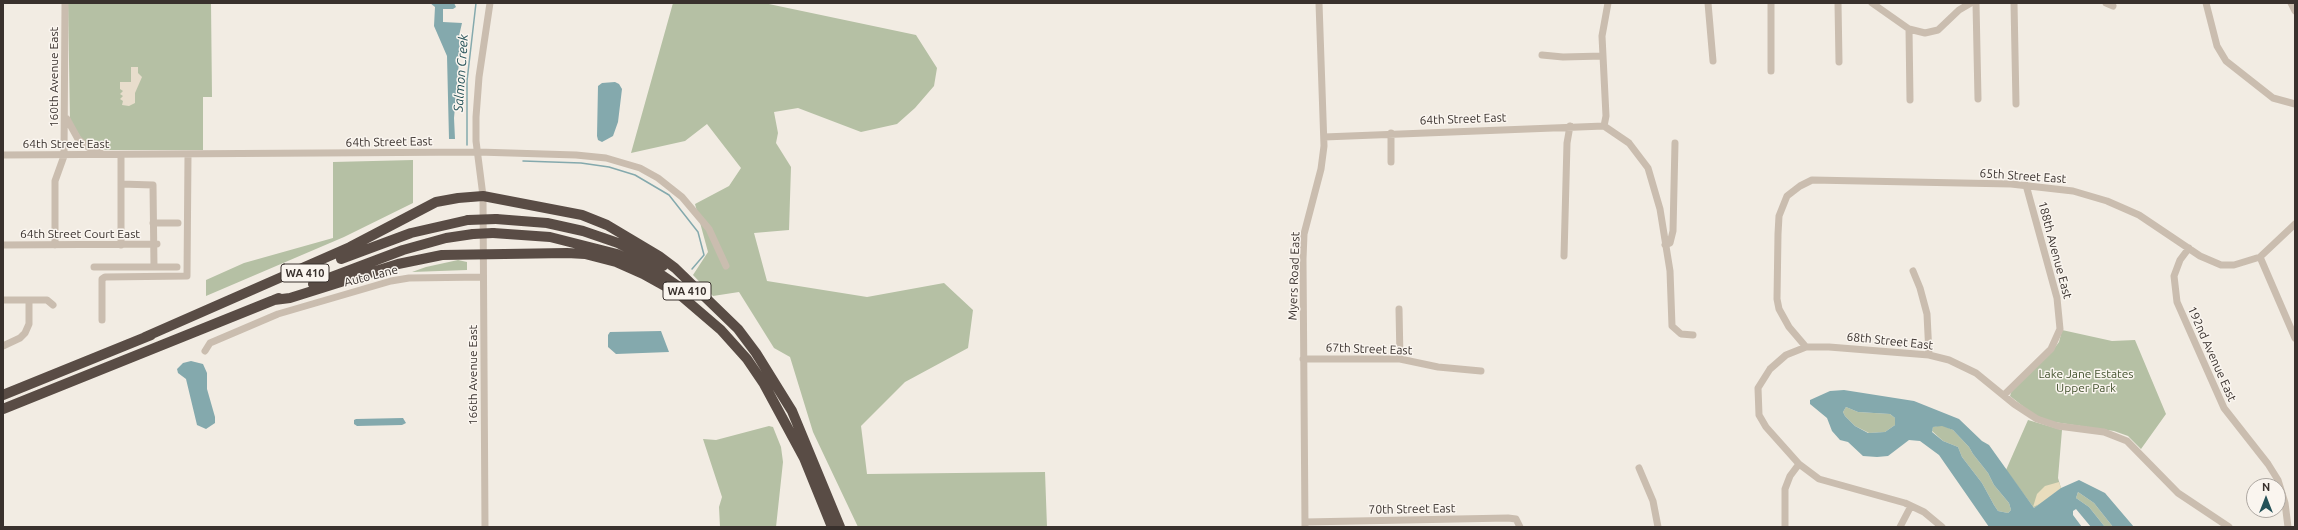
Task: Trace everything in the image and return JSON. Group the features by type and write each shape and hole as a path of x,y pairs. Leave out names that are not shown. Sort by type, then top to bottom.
{"highway":[{"path":"145,337 350,247 436,202 458,198 483,196 569,212 595,220 659,256 696,288"},
{"name":"WA 410","path":"3,395 371,247 411,233 468,220 496,219 547,223 597,235 659,264 696,288 738,329 774,380 792,411 822,492 832,527"},
{"name":"WA 410","path":"3,409 403,250 446,238 472,234 493,233 538,235 592,246 629,258 673,280 716,317 746,352 779,402 804,458 840,527"},
{"path":"274,300 290,298 427,257 482,254 585,254 630,268 679,294 706,315 747,359 773,398 804,458"}],"street":[{"name":"160th Avenue East","path":"55,245 55,181 64,156 65,3"},
{"name":"166th Avenue East","path":"485,527 482,254 483,196 476,141 477,105 490,3"},
{"name":"Myers Road East","path":"1305,525 1304,234 1321,169 1324,137 1319,3"},
{"path":"1608,3 1603,25 1606,116 1604,126 1629,143 1648,168 1659,204 1670,271 1671,322 1674,330 1684,335 1693,335"},
{"path":"1708,3 1713,61"},
{"path":"1771,3 1771,71"},
{"path":"1838,3 1839,62"},
{"path":"1872,3 1909,29 1921,33 1934,32 1963,7 1971,3"},
{"path":"1976,3 1978,99"},
{"path":"2014,3 2016,104"},
{"path":"2206,3 2217,46 2229,65 2273,98 2295,104"},
{"path":"2291,3 2295,11"},
{"path":"1909,29 1910,100"},
{"path":"1542,55 1563,57 1603,56"},
{"path":"65,116 74,133 83,144 106,155"},
{"path":"1564,256 1567,143 1570,126"},
{"name":"64th Street East","path":"1324,137 1570,126 1604,126"},
{"path":"1391,134 1391,162"},
{"path":"1665,245 1670,243 1673,231 1675,143"},
{"name":"64th Street East","path":"3,155 64,156 478,152 576,155 606,158 640,168 666,184 697,212 714,238 726,266"},
{"path":"121,155 121,245"},
{"path":"102,320 102,279 105,277 187,276 188,155"},
{"name":"65th Street East","path":"1806,347 1785,322 1777,299 1779,216 1784,200 1792,191 1806,182 1819,180 2026,185 2073,191 2107,201 2150,221 2188,248 2209,260 2221,264 2234,264 2260,257 2295,224"},
{"path":"121,184 153,185 153,222 155,244 154,267"},
{"name":"188th Avenue East","path":"2004,395 2051,349 2060,328 2057,298 2026,185"},
{"path":"153,222 178,223"},
{"name":"64th Street Court East","path":"3,245 155,244"},
{"name":"192nd Avenue East","path":"2188,248 2180,260 2174,276 2176,302 2224,408 2268,464 2278,480 2286,503 2288,527"},
{"path":"2260,257 2295,338"},
{"path":"94,267 177,267"},
{"path":"1913,271 1920,288 1927,314 1929,355"},
{"name":"Auto Lane","path":"205,351 210,343 278,314 391,281 409,278 483,277"},
{"path":"3,300 47,300 53,305"},
{"path":"3,346 20,338 25,333 29,324 29,300"},
{"path":"1399,309 1400,359"},
{"name":"68th Street East","path":"1942,527 1924,512 1911,506 1891,498 1819,479 1799,464 1761,419 1758,394 1762,380 1773,365 1786,355 1806,347 1829,346 1929,355 1969,369 2027,414 2047,423 2076,429 2104,432 2127,441 2178,493 2229,527"},
{"name":"67th Street East","path":"1304,359 1400,359 1438,367 1481,371"},
{"path":"1785,527 1785,489 1790,476 1799,464"},
{"path":"1639,468 1655,507 1658,527"},
{"path":"1900,527 1911,506"},
{"name":"70th Street East","path":"1305,525 1392,524 1508,518 1519,524"}],"green space":[{"path":"68,3 211,3 212,97 203,97 203,150 106,150 83,141 70,120"},
{"path":"673,3 764,3 916,35 937,68 934,86 915,108 897,124 861,132 798,108 774,112 778,133 776,143 791,167 789,230 754,233 767,281 867,297 944,283 973,310 968,348 905,382 861,426 867,474 1045,472 1047,527 858,527 813,432 790,357 774,348 739,292 713,296 693,275 708,252 695,204 729,186 741,168 707,124 685,141 631,153"},
{"path":"413,160 413,203 344,237 206,296 206,280 244,263 333,238 333,162"},
{"path":"458,260 467,262 467,270 412,272 426,267"},
{"name":"Lake Jane Estates Upper Park","path":"2062,330 2112,341 2135,340 2166,414 2141,449 2128,436 2114,431 2054,422 2034,415 2010,396 2012,390 2050,354 2059,342"},
{"path":"1846,407 1858,412 1890,414 1895,418 1895,425 1885,432 1869,433 1855,426 1845,416 1843,412"},
{"path":"2028,420 2062,430 2058,478 2061,488 2034,508 2006,470"},
{"path":"1942,425 1953,430 1969,447 1988,473 1994,485 2009,503 2011,510 2008,513 1998,511 1982,483 1962,457 1958,447 1943,441 1932,431 1933,427"},
{"path":"769,426 773,427 781,447 783,462 776,527 720,527 719,507 722,497 703,439 716,440"},
{"path":"2078,492 2094,503 2113,527 2105,527 2089,507 2076,498"}],"sand":[{"path":"2059,482 2061,488 2042,503 2033,507 2037,494 2045,486"}],"shaded area":[{"path":"131,67 138,67 138,73 142,77 135,93 135,103 129,106 122,105 123,101 120,99 123,96 120,94 123,91 120,89 120,82 131,82"}],"water":[{"path":"430,3 454,3 456,7 453,9 443,9 443,22 462,23 459,36 460,51 454,118 455,139 449,139 447,56 434,26 435,7"},
{"path":"615,82 619,84 622,89 618,122 613,136 602,142 598,140 597,136 598,86 602,83"},
{"path":"661,331 669,352 616,354 608,347 608,335 610,332"},
{"path":"191,361 203,364 207,373 207,389 215,417 215,423 206,429 197,425 186,379 178,373 177,369 183,363"},
{"path":"1844,390 1914,401 1959,419 1982,441 1989,445 2034,508 2061,488 2079,480 2105,493 2134,527 2113,527 2094,503 2078,492 2076,498 2089,507 2105,527 2091,527 2076,509 2073,511 2073,515 2082,527 1989,527 1939,455 1920,441 1909,440 1888,456 1877,457 1863,456 1848,442 1840,440 1832,431 1827,418 1810,404 1810,400 1830,391","holes":["1846,407 1858,412 1890,414 1895,418 1895,425 1885,432 1868,433 1855,426 1845,416 1843,412","1942,426 1953,430 1969,447 1988,473 1994,485 2009,503 2011,510 2008,513 1998,511 1982,483 1962,457 1958,447 1943,441 1932,432 1933,427"]},
{"path":"403,418 406,423 402,425 357,426 354,424 354,420 356,419"}],"waterway":[{"name":"Salmon Creek","path":"467,145 467,81 476,3"},
{"name":"Salmon Creek","path":"523,161 581,163 609,167 635,175 669,195 698,232 704,255 692,269"}]}
